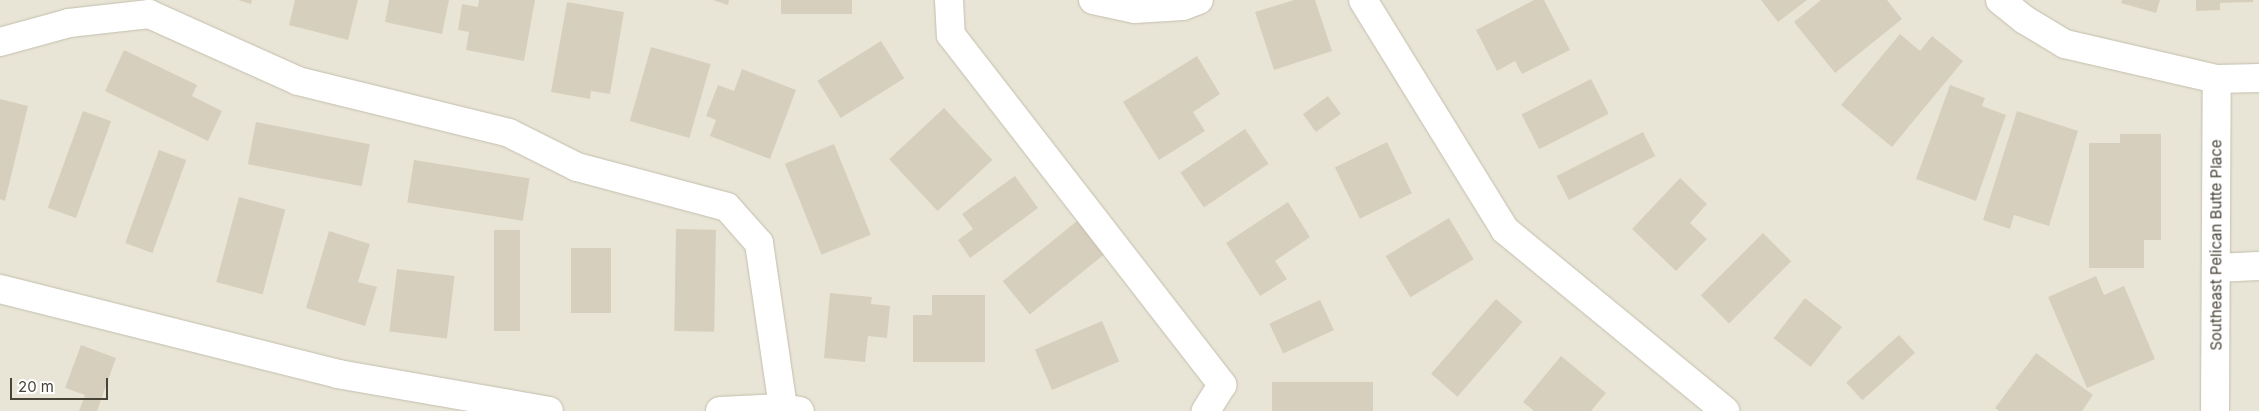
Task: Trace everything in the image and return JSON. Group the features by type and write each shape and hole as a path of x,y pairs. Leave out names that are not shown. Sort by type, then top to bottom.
{"street":[{"path":"949,0 951,35 1222,385 1207,411"},
{"path":"1093,0 1135,9 1183,6 1199,0"},
{"path":"1363,0 1505,230 1725,411"},
{"path":"2000,0 2025,20 2065,44 2217,79 2259,78"},
{"path":"0,42 69,24 149,14 298,81 509,132 577,168 727,207 759,243 792,410 720,411"},
{"name":"Southeast Pelican Butte Place","path":"2215,411 2217,79"},
{"path":"2216,268 2259,266"},
{"path":"0,289 338,374 548,411"}],"shaded area":[{"path":"0,0 2259,0 2259,411 0,411"}],"building":[{"path":"238,0 252,0 251,4"},
{"path":"295,0 358,0 348,40 289,25"},
{"path":"389,0 449,0 442,34 385,22"},
{"path":"479,0 535,0 524,61 466,50 469,32 458,30 462,4 478,7"},
{"path":"713,0 729,0 728,5"},
{"path":"781,0 852,0 852,14 781,14"},
{"path":"1294,0 1315,0 1332,51 1274,70 1255,12"},
{"path":"1534,0 1544,0 1570,50 1522,74 1515,61 1497,71 1476,30"},
{"path":"1761,0 1807,0 1778,22"},
{"path":"1821,0 1887,0 1902,19 1835,73 1794,22"},
{"path":"2122,0 2160,0 2156,13 2121,3"},
{"path":"2196,0 2253,0 2253,2 2220,3 2220,10 2196,11"},
{"path":"567,2 624,12 610,94 591,91 590,99 551,92"},
{"path":"1900,34 1920,51 1932,36 1963,61 1892,147 1841,105"},
{"path":"881,41 904,78 841,118 817,81"},
{"path":"651,47 711,64 689,138 630,121"},
{"path":"124,50 197,85 192,96 222,111 208,141 105,91"},
{"path":"1197,56 1220,94 1193,112 1205,131 1159,160 1123,102"},
{"path":"742,69 796,90 770,159 710,136 716,120 706,116 718,85 734,91"},
{"path":"1591,79 1609,114 1539,149 1522,114"},
{"path":"1950,85 1985,98 1982,106 2006,115 1976,201 1916,179"},
{"path":"1328,96 1341,114 1316,132 1303,114"},
{"path":"0,99 28,106 5,201 0,199"},
{"path":"944,108 992,160 938,211 889,159"},
{"path":"83,111 111,121 76,218 48,208"},
{"path":"2017,111 2078,131 2049,226 2014,215 2010,229 1983,220"},
{"path":"256,122 370,144 362,186 248,164"},
{"path":"1245,129 1268,164 1204,207 1180,173"},
{"path":"1643,132 1655,156 1569,200 1557,176"},
{"path":"2120,134 2161,134 2161,240 2144,240 2144,268 2089,268 2089,143 2120,143"},
{"path":"1387,142 1412,193 1360,219 1335,167"},
{"path":"834,144 871,235 822,255 785,164"},
{"path":"159,150 186,160 152,253 125,243"},
{"path":"414,160 530,178 523,221 407,202"},
{"path":"1015,176 1038,208 970,258 958,240 973,229 962,214"},
{"path":"1680,178 1707,204 1690,223 1707,239 1676,271 1632,229"},
{"path":"239,197 285,209 263,294 216,282"},
{"path":"1288,202 1310,237 1275,261 1287,279 1260,296 1226,243"},
{"path":"1082,217 1109,250 1030,315 1003,281"},
{"path":"1449,218 1474,259 1410,297 1386,256"},
{"path":"676,229 716,230 714,332 674,331"},
{"path":"494,230 520,230 520,331 494,331"},
{"path":"329,231 370,244 358,282 377,287 365,326 306,308"},
{"path":"1763,233 1791,261 1729,324 1701,295"},
{"path":"571,248 611,248 611,313 571,313"},
{"path":"397,269 455,276 447,339 389,332"},
{"path":"2096,276 2104,295 2124,286 2155,359 2087,388 2048,297"},
{"path":"830,293 872,297 871,304 890,306 887,338 868,336 865,362 824,358"},
{"path":"932,295 985,295 985,362 913,362 913,315 932,315"},
{"path":"1805,298 1842,327 1811,367 1774,338"},
{"path":"1496,299 1522,322 1457,397 1431,374"},
{"path":"1320,300 1334,330 1283,354 1269,324"},
{"path":"1102,321 1119,362 1052,390 1035,350"},
{"path":"1899,335 1915,353 1862,400 1846,383"},
{"path":"81,345 116,358 97,411 79,411 85,395 65,388"},
{"path":"2036,353 2093,395 2082,411 1999,411 1995,408"},
{"path":"1561,356 1606,393 1591,411 1534,411 1523,402"},
{"path":"1272,382 1373,382 1373,411 1272,411"}]}
